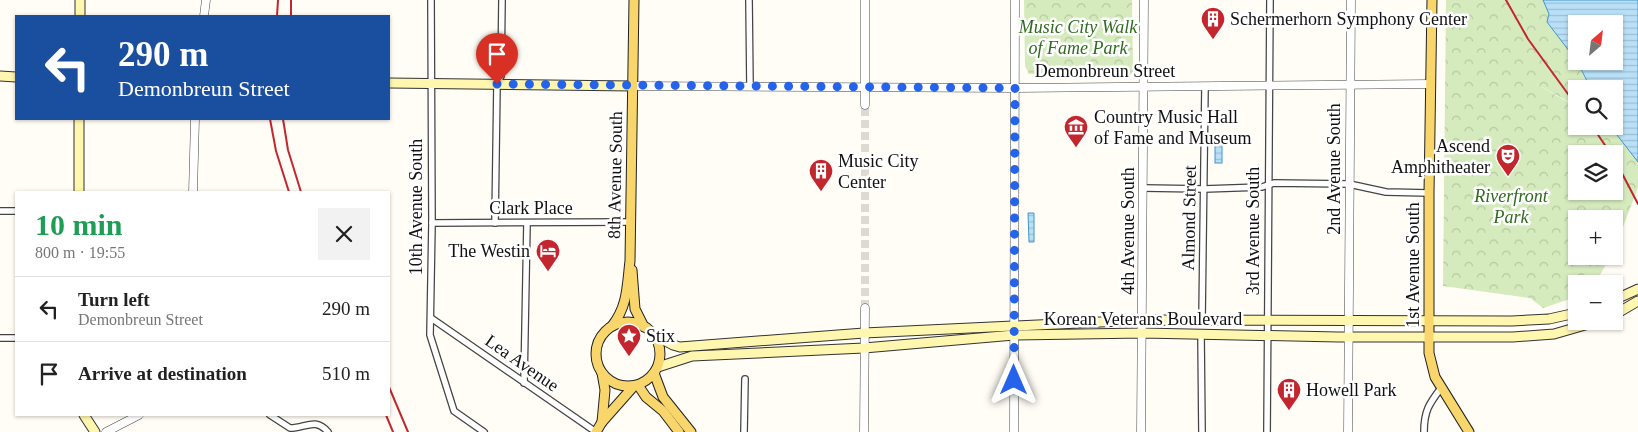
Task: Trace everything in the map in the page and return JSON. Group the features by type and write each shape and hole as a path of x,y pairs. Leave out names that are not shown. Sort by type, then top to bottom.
{"main road":[{"path":"80,0 80,15"},
{"name":"8th Avenue South","path":"612,326 626,300 630,260 634,0"},
{"name":"1st Avenue South","path":"1432,0 1429,193 1430,360 1435,377 1469,432"},
{"path":"0,76 15,77"},
{"name":"Demonbreun Street","path":"390,83 633,86"},
{"path":"79,120 79,191"},
{"name":"8th Avenue South","path":"630,260 635,309 645,327"},
{"path":"1623,296 1638,289"},
{"path":"1623,310 1638,301"},
{"name":"Korean Veterans Boulevard","path":"654,336 680,347 864,333 1143,320 1536,320 1568,314"},
{"path":"602,422 605,390 602,372 596,358 596,351 601,337 612,326 628,322 645,327 654,336 660,353 656,370 663,397 691,432"},
{"name":"Korean Veterans Boulevard","path":"656,370 692,356 864,348 1014,335 1143,333 1348,337 1535,336 1570,330"},
{"path":"596,432 602,422 635,386 646,381 656,370"},
{"path":"602,372 615,383 635,386 663,411 679,432"},
{"path":"85,416 95,432"}],"street":[{"path":"204,15 206,0"},
{"name":"10th Avenue South","path":"431,0 432,223 430,335 454,410 484,432"},
{"path":"495,223 497,84 501,76 502,0"},
{"path":"749,0 750,87"},
{"path":"865,0 865,105"},
{"path":"1014,432 1015,0"},
{"name":"4th Avenue South","path":"1141,432 1144,0"},
{"name":"3rd Avenue South","path":"1267,432 1270,0"},
{"name":"2nd Avenue South","path":"1348,432 1351,0"},
{"name":"Demonbreun Street","path":"633,86 1015,88 1431,84"},
{"name":"Almond Street","path":"1202,320 1206,86"},
{"path":"194,191 195,120"},
{"path":"1144,188 1204,189 1262,187 1274,183 1349,184 1386,192 1429,193"},
{"path":"0,211 15,211"},
{"name":"Clark Place","path":"432,223 631,222"},
{"path":"524,383 527,223"},
{"path":"864,432 865,308"},
{"name":"Lea Avenue","path":"431,318 596,432"},
{"path":"1201,335 1202,432"},
{"path":"0,338 15,338"},
{"path":"744,432 745,379"},
{"path":"1424,432 1424,418 1428,405 1441,388"},
{"path":"106,432 137,416"},
{"path":"272,416 290,428 316,424 322,426 328,432"}],"green space":[{"name":"Music City Walk of Fame Park","path":"1024,0 1132,0 1133,72 1129,76 1029,74 1025,66"},
{"name":"Riverfront Park","path":"1446,0 1543,0 1568,46 1568,70 1581,70 1586,80 1568,80 1568,101 1530,80 1568,102 1568,135 1617,135 1638,156 1638,188 1623,227 1623,210 1568,210 1568,265 1606,265 1600,275 1568,275 1568,300 1543,308 1530,298 1443,286"}],"water":[{"path":"1543,0 1638,0 1638,162 1617,135 1623,135 1623,80 1586,80 1582,70 1623,70 1623,15 1568,15 1568,50 1547,22 1549,14"},
{"path":"1215,138 1222,138 1222,163 1215,163"},
{"path":"1028,213 1034,213 1034,242 1029,242"}],"tunnel":[{"path":"865,105 865,308"}],"railway":[{"path":"277,15 278,0"},
{"path":"291,0 291,15"},
{"path":"1506,0 1528,39 1568,94"},
{"path":"270,120 276,151 289,191"},
{"path":"283,120 288,150 301,191"},
{"path":"1598,135 1605,145"},
{"path":"1623,175 1638,204"},
{"path":"390,389 408,432"},
{"path":"386,416 393,432"}],"place":[{"name":"Schermerhorn Symphony Center","path":"1213,40"},
{"name":"Country Music Hall of Fame and Museum","path":"1076,148"},
{"name":"Ascend Amphitheater","path":"1508,177"},
{"name":"Music City Center","path":"821,192"},
{"name":"The Westin","path":"548,272"},
{"name":"Stix","path":"629,357"},
{"name":"Howell Park","path":"1289,411"}],"route":[{"path":"497,84 1015,88 1014,380"}]}
